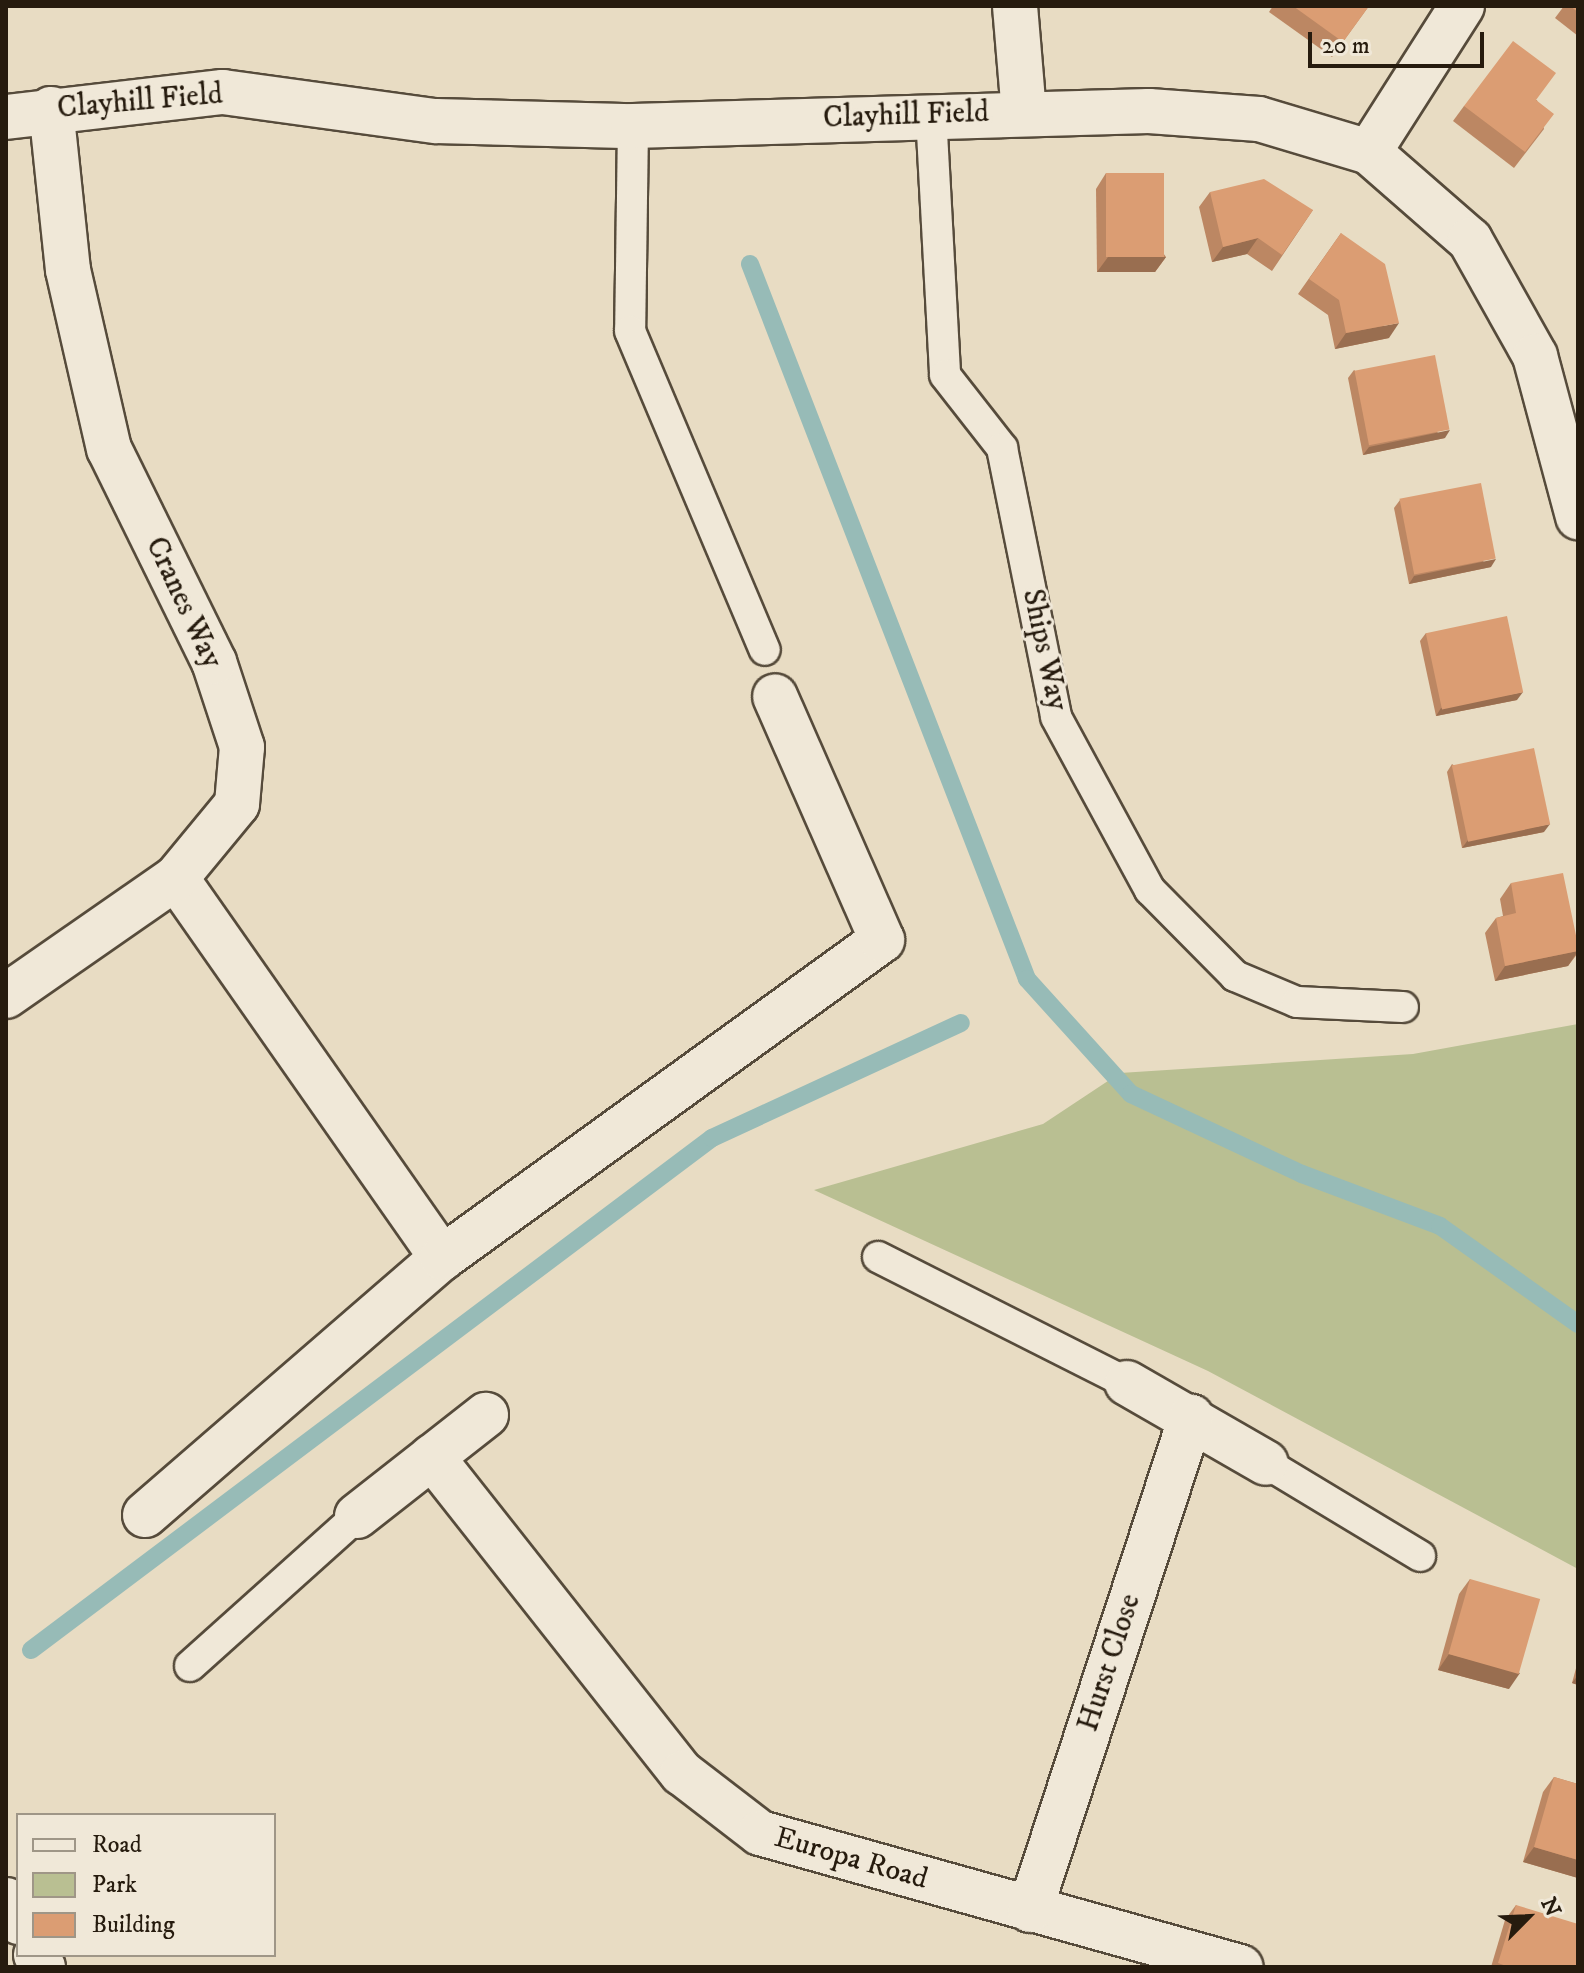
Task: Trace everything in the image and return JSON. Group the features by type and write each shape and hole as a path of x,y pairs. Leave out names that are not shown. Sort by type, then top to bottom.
{"street":[{"path":"1015,6 1024,113"},
{"path":"1369,152 1462,6"},
{"name":"Clayhill Field","path":"6,117 51,109 223,92 436,121 633,126 1024,113 1259,119 1369,152 1430,197 1506,293 1535,356 1578,515"},
{"name":"Cranes Way","path":"6,996 176,878 237,804 242,747 214,662 109,449 68,270 51,109"},
{"path":"145,1515 442,1258 882,940 775,696"},
{"path":"176,878 442,1258"},
{"path":"1127,1383 1191,1417 1266,1463"},
{"path":"357,1516 486,1415"},
{"name":"Hurst Close","path":"1030,1910 1191,1417"},
{"name":"Europa Road","path":"432,1457 682,1773 760,1833 1241,1967"},
{"path":"6,1900 16,1918"}],"lane":[{"name":"Ships Way","path":"931,114 945,375 1002,448 1056,717 1150,890 1235,976 1297,1002 1403,1007"},
{"path":"633,126 630,331 765,650"},
{"path":"878,1257 1127,1383"},
{"path":"1266,1463 1420,1556"},
{"path":"190,1666 357,1516"}],"green space":[{"path":"1578,1024 1578,1569 1208,1371 814,1190 1043,1124 1120,1073 1413,1054"}],"building":[{"path":"1293,6 1369,6 1343,42"},
{"path":"1513,41 1556,73 1536,100 1554,114 1525,152 1464,106"},
{"path":"1106,173 1164,173 1164,257 1106,257"},
{"path":"1264,179 1313,210 1282,255 1258,238 1223,247 1210,192"},
{"path":"1341,233 1385,264 1399,323 1346,333 1339,300 1309,279"},
{"path":"1435,355 1450,430 1369,445 1355,371"},
{"path":"1481,483 1496,559 1414,574 1400,499"},
{"path":"1507,616 1523,692 1442,710 1426,633"},
{"path":"1534,748 1550,824 1468,842 1452,765"},
{"path":"1563,873 1578,951 1505,966 1496,918 1516,913 1511,883"},
{"path":"1470,1579 1540,1599 1519,1674 1449,1654"},
{"path":"1554,1777 1578,1784 1578,1860 1534,1847"},
{"path":"1516,1905 1578,1924 1578,1967 1509,1967 1498,1963"}],"waterway":[{"path":"750,264 1027,979 1131,1094 1302,1174 1440,1226 1578,1324"},
{"path":"31,1650 712,1138 961,1023"}]}
